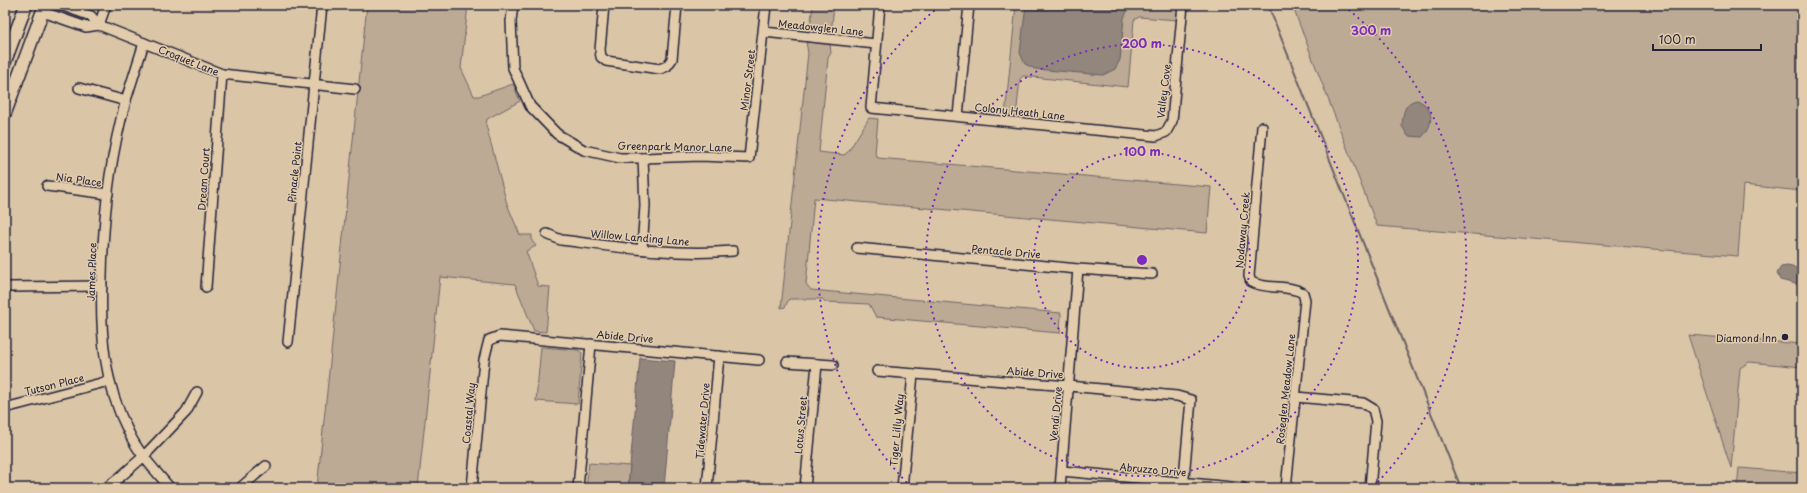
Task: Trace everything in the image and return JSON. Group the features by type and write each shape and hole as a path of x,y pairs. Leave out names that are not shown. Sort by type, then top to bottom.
{"main road":[{"name":"Croquet Lane","path":"25,5 44,8"},
{"path":"5,61 25,5"},
{"path":"5,113 44,8"}],"street":[{"name":"Croquet Lane","path":"61,5 91,16 99,25 222,74 355,89"},
{"path":"99,25 106,5"},
{"name":"Pinacle Point","path":"288,342 322,5"},
{"name":"Greenpark Manor Lane","path":"513,5 511,21 513,68 530,106 557,134 584,150 620,158 700,156 749,158"},
{"path":"604,5 600,50 601,57 606,61 660,69 667,66 672,59 677,5"},
{"name":"Minor Street","path":"749,158 766,5"},
{"path":"876,44 880,5"},
{"path":"958,116 970,5"},
{"name":"Valley Cove","path":"1166,132 1172,121 1183,5"},
{"name":"Croquet Lane","path":"44,8 86,27 99,25"},
{"name":"Meadowglen Lane","path":"764,32 876,44"},
{"name":"James Place","path":"144,43 126,101 112,163 104,226 101,323 104,355 109,382 118,410 143,457 170,488"},
{"name":"Colony Heath Lane","path":"876,44 870,108 1156,136 1166,132"},
{"name":"Dream Court","path":"206,286 222,74"},
{"path":"79,88 126,101"},
{"name":"Nodaway Creek","path":"1262,127 1249,276 1251,282 1258,286 1296,290 1303,293"},
{"path":"642,249 645,206 644,158"},
{"name":"Nia Place","path":"47,186 108,194"},
{"name":"Willow Landing Lane","path":"547,234 561,240 675,253 704,254 733,251"},
{"name":"Pentacle Drive","path":"857,248 1078,269 1152,274"},
{"name":"Vendi Drive","path":"1060,488 1078,269"},
{"path":"10,286 102,286"},
{"name":"Roseglen Meadow Lane","path":"1286,488 1305,300 1303,293"},
{"name":"Abide Drive","path":"489,340 500,336 759,360"},
{"name":"Coastal Way","path":"472,488 484,360 489,340"},
{"path":"578,488 591,344"},
{"name":"Tidewater Drive","path":"707,488 719,356"},
{"path":"787,362 833,365"},
{"name":"Lotus Street","path":"805,488 817,364"},
{"name":"Abide Drive","path":"877,371 1178,396 1191,400 1183,485"},
{"name":"Tiger Lilly Way","path":"902,488 913,374"},
{"name":"Tutson Place","path":"5,408 109,382"},
{"path":"106,488 143,457 186,412 197,392"},
{"path":"1296,397 1363,403 1373,409 1376,421 1370,488"},
{"path":"240,488 266,466"},
{"name":"Abruzzo Drive","path":"1062,471 1183,485 1243,488"}],"shaded area":[{"path":"367,5 468,5 461,68 474,96 479,96 513,84 520,101 487,119 486,125 507,204 520,235 532,235 532,241 536,246 526,251 538,286 550,287 546,332 534,331 515,284 440,277 418,488 317,488"},
{"path":"813,5 834,5 831,35 806,32 807,24 811,21"},
{"path":"1016,5 1178,5 1177,20 1139,17 1134,20 1128,87 1023,76 1020,79 1016,117 1005,116"},
{"path":"1026,5 1136,5 1128,9 1124,18 1120,60 1115,69 1103,75 1035,69 1025,64 1020,53"},
{"path":"1292,5 1802,5 1802,191 1743,185 1738,256 1377,226"},
{"path":"806,42 830,44 831,53 828,58 819,152 844,155 848,152 869,118 878,119 875,154 878,158 1211,187 1207,233 814,198 806,284 811,290 1061,313 1060,333 876,317 869,304 826,302 822,299 789,299 785,307 781,308 808,53"},
{"path":"1417,100 1427,107 1431,117 1429,127 1422,137 1408,136 1402,126 1405,109 1409,103"},
{"path":"1787,266 1802,269 1802,283 1800,285 1780,280 1777,273 1781,267"},
{"path":"1688,335 1802,344 1802,367 1749,362 1740,368 1731,468"},
{"path":"541,347 578,350 582,353 578,404 536,401"},
{"path":"640,358 675,361 664,488 628,488"},
{"path":"589,463 630,466 628,488 586,488"},
{"path":"1739,468 1802,473 1802,488 1737,488"}],"waterway":[{"path":"1268,5 1461,488"}],"place":[{"name":"Diamond Inn","path":"1785,337"}]}
